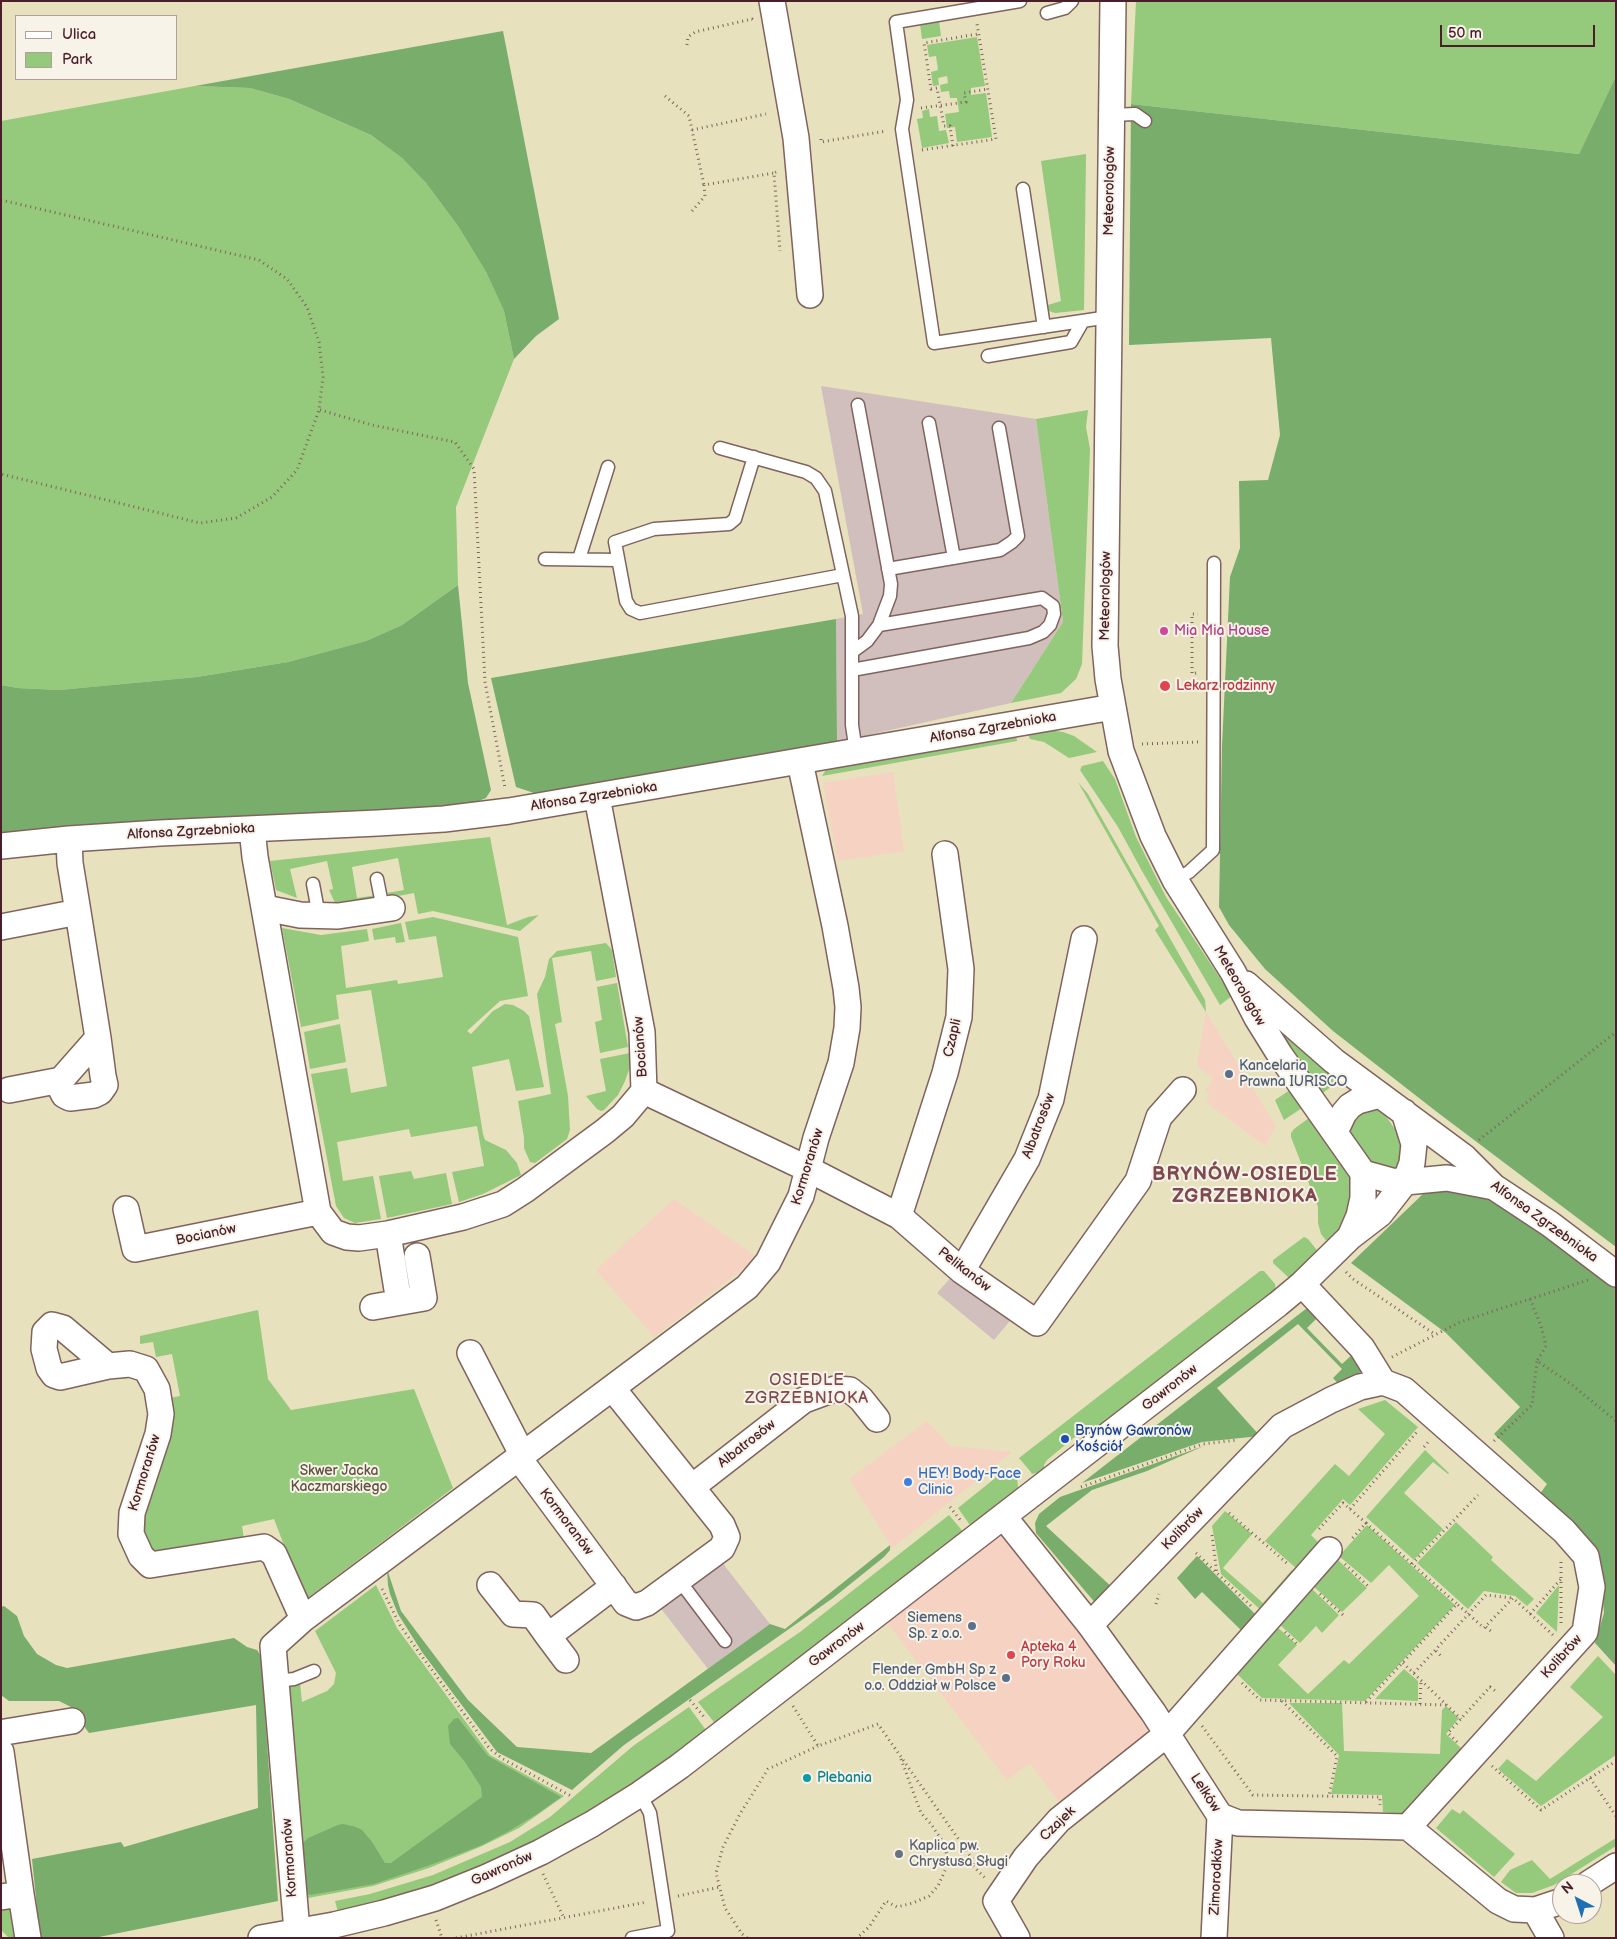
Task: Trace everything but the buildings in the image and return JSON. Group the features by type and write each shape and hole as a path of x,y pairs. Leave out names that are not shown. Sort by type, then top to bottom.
{"street":[{"path":"772,1 796,138 810,295"},
{"name":"Meteorologów","path":"1113,1 1105,646 1112,707 1121,751 1133,785 1153,836 1175,880 1233,972 1257,1018 1280,1055 1335,1132"},
{"name":"Alfonsa Zgrzebnioka","path":"1,846 69,838 378,824 444,819 509,811 1112,707"},
{"name":"Kormoranów","path":"281,1935 276,1681 273,1646 303,1619 747,1287 768,1262 801,1196 816,1138 841,1063 847,1028 848,1008 835,926 800,762"},
{"name":"Bocianów","path":"252,829 255,857 318,1212 324,1223 333,1232 346,1237 359,1238 388,1234 463,1217 503,1204 624,1116 644,1091 642,1032 598,797"},
{"path":"69,838 70,863 98,1038 104,1085 100,1092 94,1094 70,1098 64,1095 60,1090 61,1080 98,1038"},
{"name":"Czapli","path":"899,1216 945,1074 959,1017 961,969 945,854"},
{"path":"265,908 300,916 338,916 388,909"},
{"path":"1,927 78,912"},
{"name":"Albatrosów","path":"962,1271 1027,1160 1051,1099 1084,939"},
{"path":"1233,972 1311,1042 1404,1112 1411,1132 1414,1154 1405,1182"},
{"path":"8,1090 61,1080"},
{"name":"Pelikanów","path":"644,1091 808,1169 899,1216 962,1271 1037,1323 1138,1181 1159,1117 1183,1090"},
{"path":"1350,1237 1359,1216 1363,1198 1363,1173 1335,1132 1344,1113 1350,1106 1358,1101 1380,1095"},
{"name":"Alfonsa Zgrzebnioka","path":"1404,1112 1464,1157 1494,1188 1550,1224 1605,1275"},
{"path":"1363,1173 1380,1179 1405,1182 1447,1178 1494,1188"},
{"name":"Gawronów","path":"281,1935 384,1913 435,1898 487,1877 558,1842 640,1794 719,1736 1004,1517 1302,1284 1350,1237 1380,1214 1405,1182"},
{"name":"Bocianów","path":"126,1209 135,1250 318,1212"},
{"path":"388,1234 399,1302"},
{"path":"373,1307 424,1298 418,1256"},
{"path":"1302,1284 1362,1348 1379,1375"},
{"name":"Kormoranów","path":"470,1353 520,1456 626,1602 636,1607 648,1603 680,1580"},
{"name":"Kormoranów","path":"108,1366 130,1364 146,1369 157,1390 161,1414 158,1434 132,1513 131,1534 141,1556 150,1564 264,1547 274,1554 303,1619"},
{"name":"Kolibrów","path":"1090,1625 1282,1426 1331,1400 1360,1388 1379,1375 1404,1390 1479,1454 1564,1531 1586,1556 1592,1587 1585,1632 1408,1826"},
{"path":"613,1389 722,1525 728,1537 722,1548 680,1580"},
{"name":"Albatrosów","path":"692,1488 804,1400 822,1393 835,1389 850,1390 861,1399 877,1420"},
{"name":"Lelków","path":"1004,1517 1090,1625 1153,1712 1220,1816 1238,1823 1408,1826"},
{"path":"1170,1740 1267,1621 1311,1585 1333,1554"},
{"path":"490,1585 513,1614 533,1615 566,1660"},
{"path":"548,1636 614,1586"},
{"path":"1,1736 6,1732 72,1721"},
{"name":"Czajek","path":"1017,1938 996,1902 1026,1857 1059,1820 1170,1740"},
{"path":"1,1752 11,1896 28,1938"},
{"name":"Zimorodków","path":"1214,1938 1220,1816"},
{"path":"1408,1826 1498,1901 1514,1909 1535,1910 1552,1904"},
{"path":"1602,1875 1616,1866"},
{"path":"1535,1910 1551,1938"}],"lane":[{"path":"1020,1 896,22 908,100 902,128 934,343 1109,318"},
{"path":"1048,13 1064,8 1072,1"},
{"path":"1111,115 1135,114 1145,121"},
{"path":"1023,189 1044,327"},
{"path":"988,356 1071,342 1082,321"},
{"path":"852,652 867,641 880,625 890,596 891,584 858,405"},
{"path":"929,423 954,558"},
{"path":"888,569 1000,550 1018,536 1000,428"},
{"path":"720,448 806,472 816,478 825,491 852,616 852,725 856,752"},
{"path":"754,457 735,519 729,524 654,529 615,542 626,600 631,609 640,613 843,575"},
{"path":"579,559 608,467"},
{"path":"545,559 618,560"},
{"path":"1175,880 1190,872 1213,850 1214,563"},
{"path":"852,670 1029,638 1044,632 1050,625 1054,614 1053,606 1042,598 880,625"},
{"path":"377,879 388,909"},
{"path":"313,884 319,916"},
{"path":"680,1580 726,1641"},
{"path":"276,1681 294,1679 314,1671"},
{"path":"632,1938 668,1934 650,1813 640,1794"}],"path":[{"path":"905,153 996,140 974,9"},
{"path":"687,45 688,37 695,32 752,19 757,24"},
{"path":"953,146 950,126 944,126 937,88 931,89 924,43 978,34"},
{"path":"915,110 966,102 964,93 988,89"},
{"path":"665,96 689,116 705,196 692,212"},
{"path":"692,130 766,114"},
{"path":"820,132 821,142 902,128"},
{"path":"920,142 922,150"},
{"path":"704,185 774,173"},
{"path":"1,200 259,260 286,279 307,307 319,342 323,377 319,410 297,470 272,497 236,518 200,523 1,474"},
{"path":"319,410 372,425 455,442 474,469 484,682 509,811"},
{"path":"1192,614 1192,674 1196,674 1196,650"},
{"path":"1185,631 1192,630"},
{"path":"1148,743 1214,742"},
{"path":"1474,1145 1616,1032"},
{"path":"1344,1270 1353,1279 1436,1335"},
{"path":"1379,1375 1436,1335 1460,1322 1605,1275"},
{"path":"1479,1454 1532,1405 1537,1361 1546,1346 1541,1326 1530,1299"},
{"path":"1537,1361 1572,1384 1616,1421"},
{"path":"1350,1509 1422,1425"},
{"path":"1077,1488 1202,1444 1240,1439"},
{"path":"1412,1564 1478,1495"},
{"path":"1370,1588 1313,1535 1343,1503 1484,1628 1486,1627 1493,1633"},
{"path":"950,1507 961,1522"},
{"path":"1225,1509 1343,1616"},
{"path":"1333,1554 1366,1523"},
{"path":"1212,1535 1217,1574"},
{"path":"1196,1553 1267,1621"},
{"path":"1560,1561 1562,1578 1561,1624"},
{"path":"372,1568 400,1624 490,1749 503,1759 571,1796"},
{"path":"1530,1614 1562,1578"},
{"path":"1156,1604 1159,1594"},
{"path":"1414,1674 1486,1596 1512,1598 1555,1636"},
{"path":"1486,1627 1512,1598"},
{"path":"1366,1702 1457,1604"},
{"path":"1436,1650 1443,1658"},
{"path":"1403,1662 1461,1719"},
{"path":"1237,1678 1260,1700 1446,1704"},
{"path":"1420,1680 1420,1704"},
{"path":"1460,1744 1448,1733 1490,1686 1502,1697"},
{"path":"690,1700 706,1720"},
{"path":"1282,1700 1337,1756 1329,1796"},
{"path":"791,1702 818,1746"},
{"path":"746,1938 725,1908 716,1873 723,1847 740,1814 768,1769 818,1746 878,1724 973,1860 973,1866 948,1864"},
{"path":"1170,1740 1200,1724 1253,1795 1380,1797 1380,1806"},
{"path":"857,1938 869,1927 886,1901 897,1908 928,1896 938,1886 948,1864 945,1845 931,1824 920,1814 899,1753"},
{"path":"1490,1764 1541,1810 1616,1761"},
{"path":"1590,1778 1616,1816"},
{"path":"542,1872 564,1918"},
{"path":"456,1938 720,1888"},
{"path":"435,1916 442,1938"}],"shaded area":[{"path":"821,386 1036,419 1063,622 1011,703 837,742 836,619 863,614"},
{"path":"893,772 904,851 838,861 823,783"},
{"path":"1206,1012 1276,1126 1265,1146 1206,1102 1210,1095 1205,1091 1213,1079 1197,1065"},
{"path":"674,1199 754,1255 737,1273 654,1337 596,1270"},
{"path":"954,1274 1014,1316 994,1340 937,1293"},
{"path":"927,1421 950,1446 1012,1452 890,1550 890,1544 849,1479"},
{"path":"996,1536 1004,1536 1012,1540 1147,1722 1144,1741 1062,1806 1030,1763 1007,1780 885,1620"},
{"path":"721,1561 770,1624 708,1669 659,1606"}],"green space":[{"path":"1136,1 1616,1 1616,76 1579,154 1131,104"},
{"path":"939,21 941,36 922,39 920,24"},
{"path":"503,31 559,319 536,336 514,359 504,311 486,272 458,226 426,183 402,158 371,135 289,99 250,88 195,86"},
{"path":"977,37 985,86 971,88 971,95 986,93 992,137 957,142 955,127 947,128 945,114 959,112 957,98 950,98 949,91 941,92 940,85 948,83 947,76 938,78 939,85 933,86 931,72 938,70 936,56 929,57 927,45"},
{"path":"1616,76 1616,1247 1333,1031 1265,969 1229,925 1219,907 1222,746 1230,577 1240,548 1239,481 1268,480 1280,435 1271,338 1129,345 1131,104 1579,154"},
{"path":"195,86 250,88 289,99 371,135 402,158 426,183 458,226 486,272 504,311 514,359 456,507 458,585 402,625 366,641 288,662 197,677 59,690 18,688 1,685 1,121"},
{"path":"929,109 930,117 937,116 939,131 946,130 949,143 922,148 917,119 923,118 922,111"},
{"path":"1086,154 1084,310 1055,313 1049,311 1048,305 1061,301 1041,161"},
{"path":"1088,410 1086,427 1090,449 1082,664 1076,679 1061,693 1011,703 1063,622 1036,419"},
{"path":"458,585 468,683 491,790 486,798 474,803 308,817 1,836 1,685 18,688 59,690 197,677 288,662 366,641 402,625"},
{"path":"836,619 837,742 534,793 516,787 491,678"},
{"path":"1042,729 1063,732 1074,736 1097,752 1069,758 1044,742 1030,739 1027,732"},
{"path":"1016,734 1017,741 822,776 827,768"},
{"path":"1103,761 1115,779 1136,837 1166,897 1232,996 1220,1005 1118,827 1080,770 1082,766"},
{"path":"1078,782 1088,794 1205,1000 1206,1012 1155,930 1159,926"},
{"path":"490,837 507,925 539,915 520,931 433,911 418,914 414,893 393,897 387,893 404,890 398,858 352,867 357,898 377,895 379,905 336,905 329,890 333,889 327,861 290,869 297,898 276,890 270,861"},
{"path":"433,917 518,937 528,996 500,1001 467,1031 471,1034 493,1011 505,1004 513,1005 524,1011 529,1016 544,1087 516,1091 509,1059 472,1067 485,1140 506,1150 517,1163 521,1175 483,1194 459,1202 452,1172 484,1166 477,1126 411,1137 409,1129 337,1142 343,1181 373,1176 381,1219 355,1223 344,1218 336,1206 311,1074 347,1068 351,1093 387,1086 371,990 336,995 339,1019 301,1027 282,928 321,935 367,929 369,941 341,946 346,988 397,980 398,984 443,977 436,936 409,940 405,922"},
{"path":"401,923 405,942 396,943 395,937 374,940 372,929"},
{"path":"606,943 612,950 616,977 596,981 591,951 552,958 562,1022 555,1024 568,1096 570,1130 567,1139 535,1163 530,1162 524,1148 518,1101 551,1094 537,994 545,977 549,959 557,951"},
{"path":"617,983 628,1047 600,1053 595,1022 602,1020 597,987"},
{"path":"340,1024 346,1062 310,1069 304,1032"},
{"path":"1291,1038 1339,1081 1320,1095 1284,1040"},
{"path":"630,1053 631,1064 618,1095 604,1110 597,1109 586,1096 606,1091 600,1059"},
{"path":"1296,1086 1308,1104 1284,1120 1275,1100"},
{"path":"1377,1108 1383,1112 1397,1132 1403,1147 1399,1164 1393,1170 1369,1163 1350,1130 1350,1125 1356,1113"},
{"path":"1313,1115 1351,1172 1353,1182 1348,1220 1329,1244 1321,1234 1318,1223 1318,1207 1291,1137 1294,1129"},
{"path":"411,1171 414,1179 446,1173 452,1204 387,1218 379,1176"},
{"path":"1450,1188 1490,1194 1616,1287 1616,1666 1595,1643 1604,1613 1599,1551 1537,1498 1547,1484 1494,1434 1520,1407 1446,1333 1351,1263 1424,1193"},
{"path":"1304,1237 1308,1239 1320,1254 1292,1278 1288,1277 1273,1263 1273,1260"},
{"path":"1260,1271 1264,1271 1275,1284 1276,1292 1096,1430 1087,1429 1082,1431 1047,1460 1041,1472 1032,1474 1019,1458"},
{"path":"1307,1308 1317,1318 1307,1328 1342,1364 1354,1353 1366,1367 1342,1388 1333,1378 1342,1369 1298,1324 1217,1388 1260,1436 1202,1442 1082,1483"},
{"name":"Skwer Jacka Kaczmarskiego","path":"258,1310 268,1379 291,1410 414,1389 453,1488 305,1600 274,1519 242,1526 244,1539 155,1554 139,1534 165,1399 180,1396 172,1354 156,1357 153,1342 140,1344 140,1336"},
{"path":"1385,1400 1418,1427 1350,1505 1343,1499 1311,1535 1326,1550 1304,1575 1265,1541 1335,1464 1349,1476 1385,1434 1358,1409"},
{"path":"1204,1446 1147,1471 1092,1490 1046,1526 1115,1590 1097,1605 1036,1533 1035,1523 1039,1514 1060,1497"},
{"path":"1425,1450 1449,1473 1433,1462 1404,1493 1443,1529 1414,1560 1366,1517"},
{"path":"1004,1471 1010,1471 1017,1477 1018,1488 1016,1493 972,1528 958,1508"},
{"path":"1225,1511 1252,1534 1223,1568 1263,1603 1292,1570 1297,1574 1263,1612 1221,1574 1212,1526"},
{"path":"949,1515 965,1534 717,1726 698,1702 800,1632"},
{"path":"1456,1522 1493,1557 1491,1560 1534,1599 1527,1606 1515,1596 1484,1591 1468,1609 1417,1563"},
{"path":"1367,1525 1455,1605 1365,1701 1262,1698 1235,1672 1276,1626 1297,1645 1278,1665 1308,1694 1344,1660 1349,1664 1419,1596 1389,1565 1371,1583 1339,1556"},
{"path":"890,1545 890,1550 884,1557 833,1598 624,1745 572,1790 497,1752 422,1652 398,1614 388,1585 387,1569 401,1611 468,1700 517,1747 591,1753 770,1624 785,1629"},
{"path":"1197,1556 1259,1618 1245,1634 1202,1592 1195,1599 1177,1578"},
{"path":"1337,1559 1367,1588 1342,1612 1313,1586"},
{"path":"376,1585 397,1628 490,1755 564,1796 519,1828 480,1847 429,1868 373,1886 308,1898 304,1895 285,1691 289,1686 300,1683 302,1702 327,1691 334,1684 336,1673 315,1631"},
{"path":"1559,1585 1557,1632 1536,1613"},
{"path":"1311,1588 1339,1615 1322,1633 1316,1626 1300,1643 1279,1624"},
{"path":"4,1606 17,1616 24,1636 37,1654 56,1665 67,1668 234,1638 247,1647 257,1650 261,1656 278,1901 94,1938 40,1938 32,1859 121,1842 124,1847 258,1808 256,1705 89,1733 73,1708 59,1701 9,1701 1,1695 1,1607"},
{"path":"1598,1656 1616,1675 1616,1755 1541,1806 1498,1769 1507,1759 1536,1781 1603,1717 1570,1687"},
{"path":"1404,1669 1418,1681 1418,1701 1375,1699"},
{"path":"1289,1703 1342,1703 1344,1751 1440,1754 1442,1710 1446,1706 1459,1718 1446,1734 1462,1749 1405,1814 1383,1812 1382,1795 1331,1794 1339,1755"},
{"path":"689,1707 708,1733 628,1791 504,1858 427,1888 338,1912 335,1901 370,1894 433,1875 510,1842 550,1817 633,1746"},
{"path":"458,1718 488,1756 561,1797 509,1831 482,1845 430,1865 374,1884 310,1895 306,1893 302,1848 303,1843 308,1838 338,1825 343,1824 356,1827 362,1830 372,1842 385,1863 391,1863 482,1797 481,1787 465,1762 450,1744 448,1726 454,1719"},
{"path":"1452,1809 1460,1814 1463,1810 1515,1854 1494,1877 1436,1828"},
{"path":"1616,1838 1616,1846 1571,1874 1558,1874"},
{"path":"1532,1860 1550,1879 1552,1878 1552,1886 1532,1893 1516,1893 1501,1882 1510,1870"},
{"path":"1,1906 11,1911 16,1938 9,1938 1,1930"}],"place":[{"name":"Mia Mia House","path":"1164,631"},
{"name":"Lekarz rodzinny","path":"1165,686"},
{"name":"Kancelaria Prawna IURISCO","path":"1229,1074"},
{"name":"Brynów Gawronów Kościół","path":"1065,1439"},
{"name":"HEY! Body-Face Clinic","path":"908,1482"},
{"name":"Siemens Sp. z o.o.","path":"972,1626"},
{"name":"Apteka 4 Pory Roku","path":"1011,1655"},
{"name":"Flender GmbH Sp z o.o. Oddział w Polsce","path":"1006,1678"},
{"name":"Plebania","path":"807,1778"},
{"name":"Kaplica pw. Chrystusa Sługi","path":"899,1854"}],"district":[{"name":"BRYNÓW-OSIEDLE ZGRZEBNIOKA","path":"1245,1186"},
{"name":"OSIEDLE ZGRZEBNIOKA","path":"807,1390"}]}
